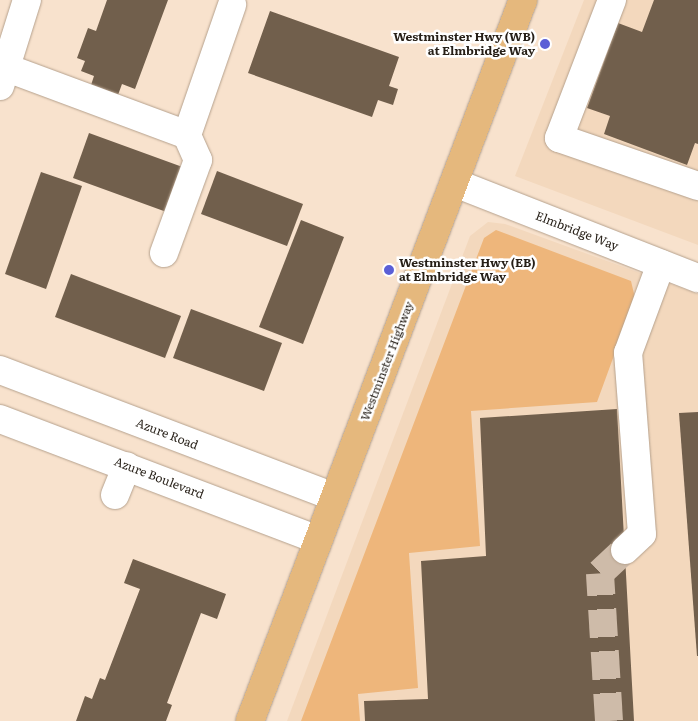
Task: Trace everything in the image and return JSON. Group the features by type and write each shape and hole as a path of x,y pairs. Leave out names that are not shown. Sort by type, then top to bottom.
{"main road":[{"name":"Westminster Highway","path":"250,721 523,0"}],"street":[{"path":"27,0 4,77 187,135"},
{"path":"603,3 560,138 698,186"},
{"path":"164,253 198,160 187,135 232,5"},
{"name":"Elmbridge Way","path":"455,183 698,278"},
{"path":"625,550 642,534 628,353 661,264"},
{"name":"Azure Road","path":"0,370 334,497"},
{"name":"Azure Boulevard","path":"0,419 318,540"},
{"path":"115,495 127,466"}],"shaded area":[{"path":"584,0 698,0 698,245 515,176"},
{"path":"488,222 505,224 698,294 698,721 287,721 470,236"},
{"path":"496,230 631,281 635,298 597,402 471,411 480,546 409,553 418,688 358,694 360,721 301,721 484,238"}],"building":[{"path":"107,0 168,0 135,89 122,84 118,95 91,85 94,76 81,71 85,61 77,58 88,28 96,31"},
{"path":"654,0 698,0 698,144 695,143 687,165 604,134 610,116 587,108 618,23 642,32"},
{"path":"270,11 399,57 389,86 398,89 393,105 378,100 372,117 248,73"},
{"path":"89,133 188,169 172,214 73,178"},
{"path":"217,171 303,204 287,246 201,214"},
{"path":"41,172 82,186 46,289 5,274"},
{"path":"301,220 344,237 303,344 259,327"},
{"path":"71,274 181,316 165,358 55,317"},
{"path":"191,309 282,343 264,391 173,358"},
{"path":"617,409 634,721 365,721 364,701 428,699 421,561 486,556 480,418"},
{"path":"698,412 698,656 697,656 679,413"},
{"path":"133,559 226,594 217,619 201,613 167,703 172,705 166,721 76,721 85,696 92,699 100,678 105,680 140,589 124,583"}],"tunnel":[{"path":"609,721 600,573 625,550"}],"place":[{"name":"Westminster Hwy (WB) at Elmbridge Way","path":"545,44"},
{"name":"Westminster Hwy (EB) at Elmbridge Way","path":"389,270"}]}
